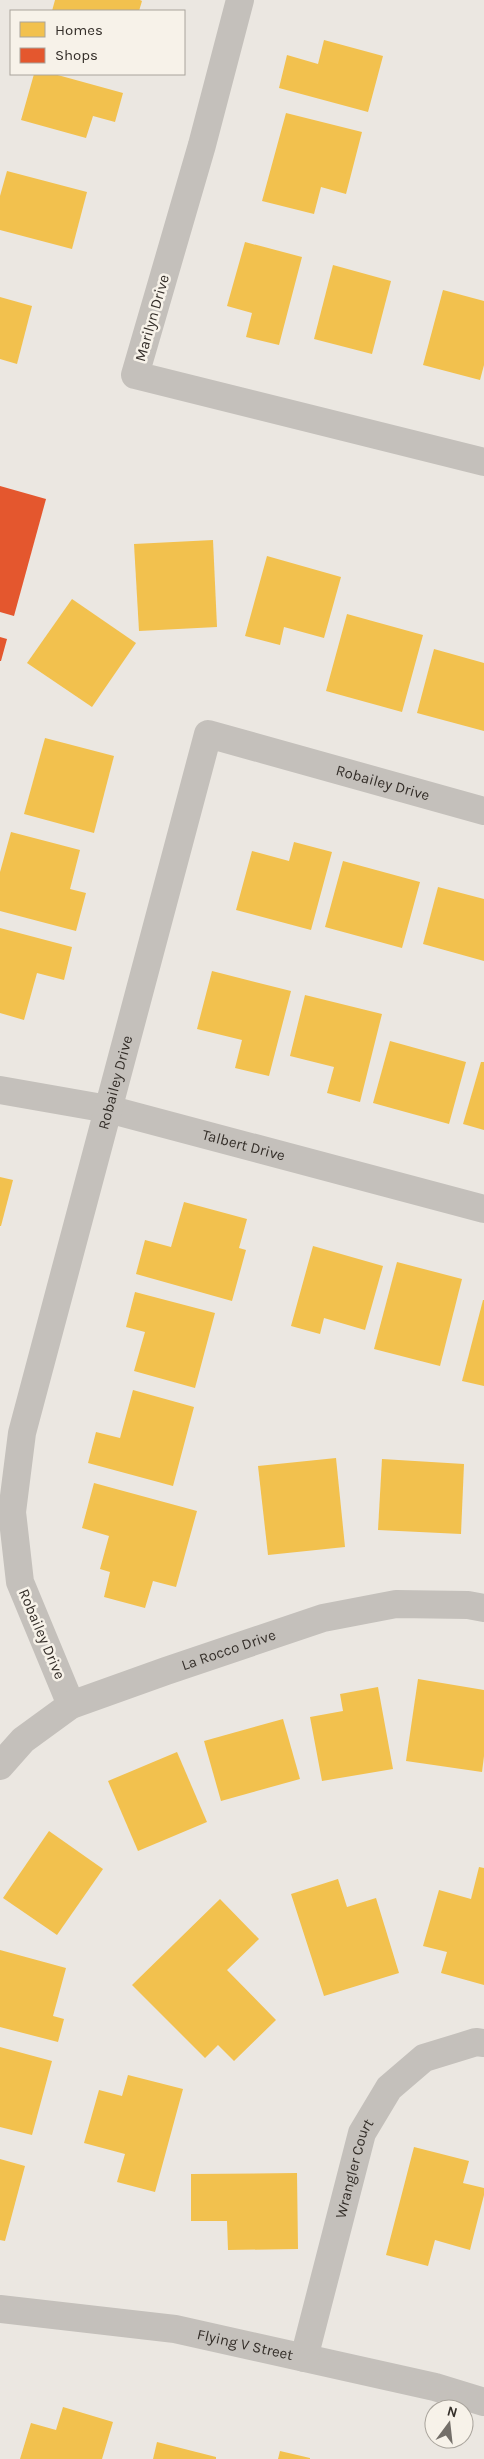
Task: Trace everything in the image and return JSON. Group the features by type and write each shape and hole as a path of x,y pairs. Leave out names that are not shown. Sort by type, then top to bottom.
{"street":[{"name":"Marilyn Drive","path":"240,0 202,145 135,375 484,462"},
{"name":"Robailey Drive","path":"72,1705 20,1582 12,1512 22,1433 208,734 484,812"},
{"name":"Talbert Drive","path":"0,1090 108,1109 484,1209"},
{"name":"La Rocco Drive","path":"0,1766 23,1740 72,1705 324,1618 396,1604 468,1605 484,1608"},
{"name":"Wrangler Court","path":"304,2358 362,2133 389,2088 424,2058 476,2042 484,2043"},
{"name":"Flying V Street","path":"0,2309 175,2329 435,2387 484,2402"}],"building: Homes":[{"path":"55,0 142,1 139,10 52,10"},
{"path":"324,40 383,56 368,112 279,88 287,55 318,64"},
{"path":"34,75 58,75 123,93 115,122 93,116 86,138 21,120"},
{"path":"286,113 362,132 346,194 321,187 314,214 262,201"},
{"path":"7,171 87,192 72,249 0,230 0,196"},
{"path":"245,242 302,257 279,345 246,337 252,313 227,306"},
{"path":"333,265 391,281 372,354 314,339"},
{"path":"443,290 484,301 484,365 480,380 423,365"},
{"path":"0,297 32,306 17,364 0,359"},
{"path":"213,540 217,627 139,631 134,544"},
{"path":"267,556 341,577 324,638 284,627 280,645 245,636"},
{"path":"72,599 136,643 92,707 27,663"},
{"path":"347,614 423,635 402,712 326,691"},
{"path":"434,649 484,663 484,731 417,713"},
{"path":"45,738 114,756 94,833 24,814"},
{"path":"11,832 80,850 70,889 86,893 76,931 0,911 0,872"},
{"path":"294,842 332,852 311,930 236,910 252,851 289,861"},
{"path":"343,861 420,882 402,948 325,927"},
{"path":"438,887 484,899 484,961 423,944"},
{"path":"0,928 72,947 64,980 37,973 24,1020 0,1013"},
{"path":"212,971 291,991 269,1076 235,1068 242,1040 197,1029"},
{"path":"305,995 382,1014 360,1102 327,1093 334,1067 290,1056"},
{"path":"390,1041 466,1062 449,1124 373,1103"},
{"path":"481,1062 484,1062 484,1130 463,1124"},
{"path":"0,1177 13,1180 1,1226 0,1226"},
{"path":"184,1202 247,1219 239,1248 246,1250 232,1301 136,1274 145,1240 171,1247"},
{"path":"313,1246 383,1266 365,1330 324,1318 320,1334 291,1326"},
{"path":"397,1262 462,1279 440,1366 374,1349"},
{"path":"135,1292 215,1313 195,1388 134,1371 145,1332 126,1327"},
{"path":"484,1300 484,1386 462,1381"},
{"path":"133,1390 194,1407 173,1486 88,1463 96,1432 120,1438"},
{"path":"336,1458 345,1547 268,1555 258,1466"},
{"path":"382,1459 464,1464 461,1534 378,1530"},
{"path":"94,1483 197,1511 176,1587 153,1581 145,1608 104,1597 110,1572 100,1569 109,1536 82,1528"},
{"path":"418,1679 484,1690 484,1756 482,1772 406,1761"},
{"path":"378,1687 393,1769 322,1781 310,1717 343,1711 340,1694"},
{"path":"283,1719 300,1779 221,1801 204,1741"},
{"path":"177,1752 207,1822 138,1851 108,1781"},
{"path":"49,1831 103,1869 57,1935 3,1898"},
{"path":"479,1867 484,1868 484,1985 441,1973 447,1952 423,1946 439,1890 471,1899"},
{"path":"338,1879 347,1907 376,1898 399,1973 324,1996 291,1894"},
{"path":"220,1899 259,1939 227,1970 276,2020 234,2061 218,2045 205,2058 132,1985"},
{"path":"0,1950 66,1968 53,2016 64,2019 58,2042 0,2027"},
{"path":"0,2047 52,2061 32,2135 0,2127"},
{"path":"128,2075 183,2089 155,2192 117,2182 125,2154 84,2143 99,2090 122,2096"},
{"path":"414,2147 469,2161 463,2183 484,2188 484,2195 470,2250 435,2240 428,2266 386,2255"},
{"path":"0,2159 25,2166 5,2241 0,2240"},
{"path":"297,2173 298,2249 228,2250 227,2221 191,2221 191,2174"},
{"path":"63,2407 113,2422 102,2459 20,2459 31,2423 56,2430"},
{"path":"157,2442 216,2457 216,2459 153,2459"},
{"path":"280,2451 310,2458 310,2459 278,2459"}],"building: Shops":[{"path":"0,486 46,499 14,616 0,612"},
{"path":"0,637 7,639 1,661 0,661"}]}
